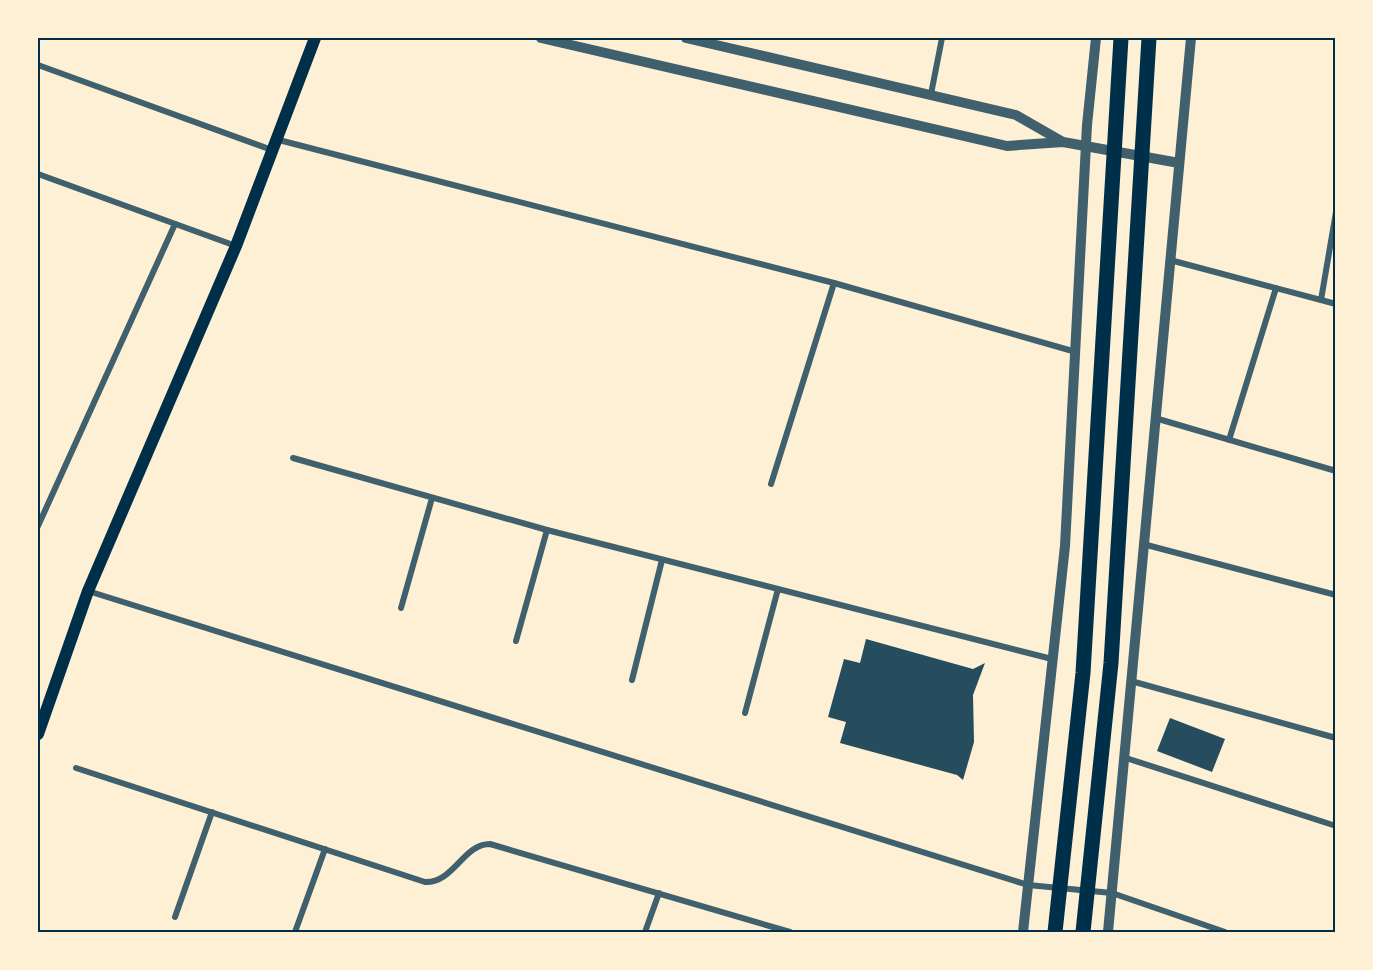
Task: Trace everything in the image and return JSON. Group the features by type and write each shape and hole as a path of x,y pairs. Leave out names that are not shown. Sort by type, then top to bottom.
{"main road":[{"path":"38,734 88,591 236,246 315,38"},
{"path":"1055,933 1083,673 1120,38"},
{"path":"1083,933 1112,663 1149,38"}],"street":[{"path":"541,38 1007,146 1063,142 1179,163"},
{"path":"686,38 1016,115 1063,142"},
{"path":"931,94 942,38"},
{"path":"1023,933 1065,546 1086,147 1096,38"},
{"path":"1108,933 1191,38"},
{"path":"38,65 273,144 834,282 1077,352"},
{"path":"38,174 236,246"},
{"path":"1321,300 1335,212"},
{"path":"38,526 40,514 175,224"},
{"path":"1170,260 1335,304"},
{"path":"771,484 834,282"},
{"path":"1229,440 1276,288"},
{"path":"1155,418 1335,471"},
{"path":"293,458 547,530 1052,659"},
{"path":"401,608 432,498"},
{"path":"516,641 547,530"},
{"path":"1143,544 1335,595"},
{"path":"632,680 663,560"},
{"path":"745,713 778,589"},
{"path":"88,591 1028,885 1112,893 1225,933"},
{"path":"1130,680 1335,738"},
{"path":"1123,757 1335,826"},
{"path":"76,768 434,882 442,879 477,847 490,844 790,933"},
{"path":"175,917 212,812"},
{"path":"295,933 325,849"},
{"path":"645,933 659,893"}],"building":[{"path":"866,639 973,669 985,663 973,695 974,742 963,780 957,775 840,743 846,722 828,717 844,659 860,663"},
{"path":"1170,718 1225,739 1212,772 1157,751"}]}
